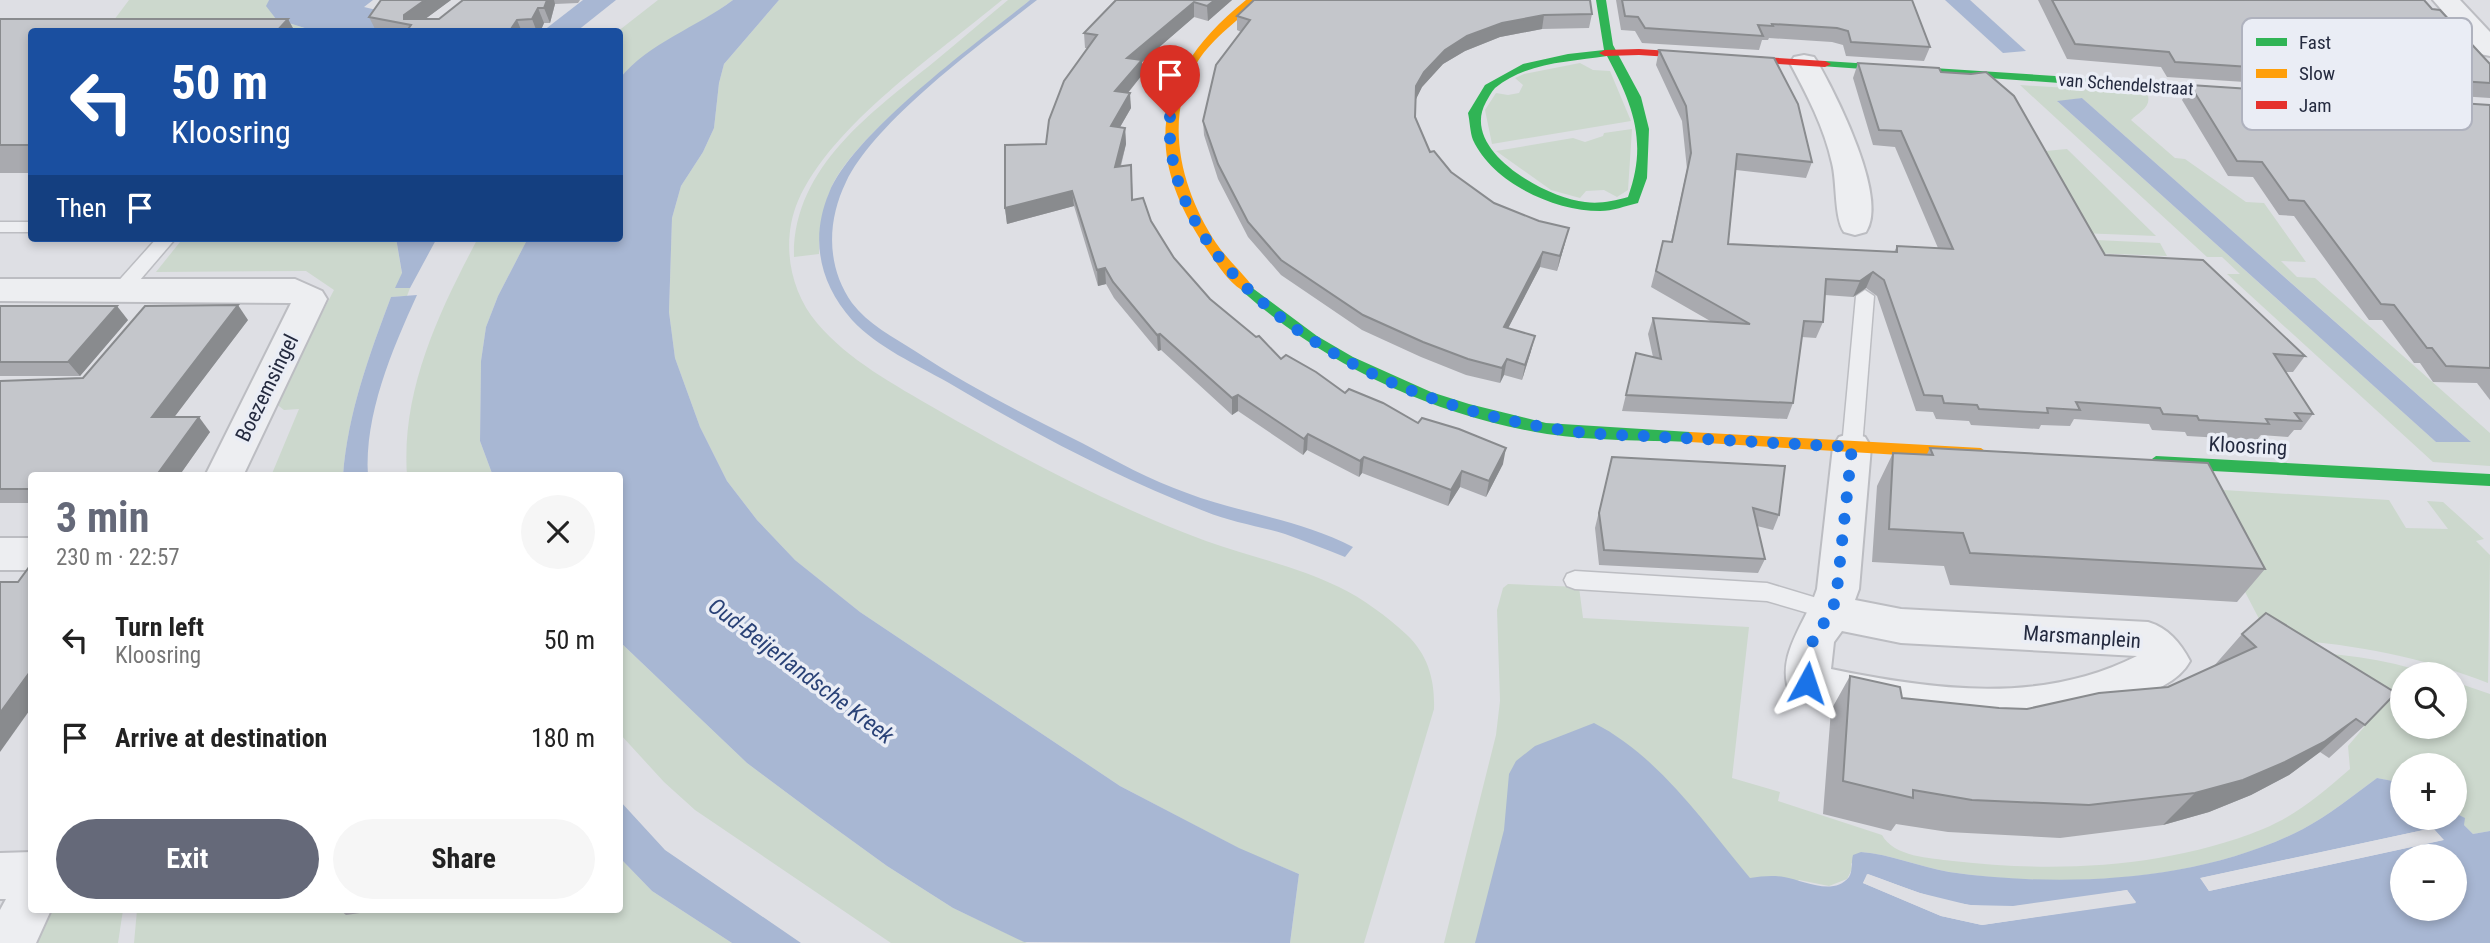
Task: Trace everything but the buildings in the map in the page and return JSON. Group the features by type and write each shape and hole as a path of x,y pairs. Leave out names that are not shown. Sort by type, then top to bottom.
{"street":[{"path":"1253,0 1216,32 1185,73 1173,102 1170,141 1179,183 1204,237 1226,267 1283,320 1326,348 1392,382 1442,401 1518,422 1573,432 1991,454"},
{"path":"1601,0 1605,41 1635,97 1643,129 1641,178 1633,200 1622,204 1597,206 1549,196 1512,177 1487,153 1478,137 1473,119 1478,102 1493,86 1513,72 1534,64 1611,54"},
{"path":"2446,0 2463,18"},
{"path":"2472,28 2490,47"},
{"name":"van Schendelstraat","path":"1611,54 1644,52 2242,93"},
{"path":"1804,63 1826,101 1846,151 1853,186 1855,225"},
{"path":"0,290 121,290"},
{"name":"Boezemsingel","path":"121,290 158,301 295,290 310,299 226,472"},
{"name":"Marsmanplein","path":"1832,611 1901,626 2148,639 2168,661 2132,682 2067,702 1979,709 1903,703 1807,683 1813,639 1832,611 1838,589 1852,447"},
{"name":"Kloosring","path":"2143,462 2490,480"},
{"path":"0,554 28,554"},
{"path":"0,876 28,875"},
{"path":"10,943 28,905"}],"lane":[{"path":"0,227 28,228"},
{"path":"121,290 163,242"},
{"path":"1852,447 1865,296"},
{"name":"Marsmanplein","path":"1575,580 1767,592 1832,611"}],"shaded area":[{"path":"129,0 269,0 267,6 276,19 305,28 108,28"},
{"path":"658,0 733,0 646,55 623,75 622,28"},
{"path":"779,0 1002,0 918,67 860,118 814,172 798,201 789,248 794,280 807,310 829,336 857,360 904,391 1068,481 1171,527 1223,547 1307,573 1348,591 1392,621 1420,651 1429,669 1434,709 1364,943 1290,943 1299,874 1244,851 1120,786 860,612 795,560 757,520 727,481 700,427 675,358 669,312 672,218 681,186 703,152 714,128 724,64"},
{"path":"1008,0 1030,0 920,90 863,143 843,168 830,191 822,222 819,254 794,257 797,225 806,196 821,169 840,145 886,101"},
{"path":"1580,63 1593,70 1610,71 1631,121 1492,144 1485,110 1496,93 1519,93 1523,85 1515,78 1524,74"},
{"path":"2020,85 2147,93 2147,106 2131,120 2175,158 2185,159 2246,202 2264,203 2306,262 2281,261 2297,277 2315,278 2490,433 2490,466 2433,462 2227,274 2240,274 2222,257 2207,257","holes":["2082,98 2470,441 2436,442 2058,102"]},
{"path":"1632,129 1628,190 1617,197 1604,190 1586,191 1580,198 1551,190 1496,151 1573,138 1585,142 1603,136 1604,133"},
{"path":"2067,149 2156,236 2080,233 2035,152"},
{"path":"2032,237 2160,243 2167,256 2039,251"},
{"path":"180,242 397,242 402,274 396,288 410,288 407,296 391,297 375,341 355,407 344,472 273,472 299,409 284,410 275,403 334,290 306,271 156,272"},
{"path":"476,242 526,242 498,296 486,327 481,361 480,441 492,472 407,472 410,413 417,382 426,352 450,294"},
{"path":"2191,488 2389,500 2406,528 2448,529 2427,501 2443,502 2484,539 2476,541 2490,555 2488,683 2467,675 2467,662 2423,662 2325,643 2269,638"},
{"path":"1508,584 1579,587 1583,618 1749,627 1732,778 1780,792 1778,801 1882,835 1895,848 1913,855 2031,867 2110,864 2188,852 2226,842 2287,817 2350,769 2348,746 2364,727 2255,652 2344,655 2390,663 2390,739 2467,739 2467,686 2490,694 2490,831 2473,834 2467,828 2467,753 2390,753 2390,780 2377,778 2303,829 2263,847 2176,870 2130,877 2038,880 1949,872 1861,852 1851,864 1852,869 1847,879 1829,886 1799,880 1722,943 1444,943 1496,735 1500,701 1497,610 1503,588"},
{"path":"623,645 747,763 818,816 887,866 953,908 1027,943 891,943 695,810 664,782 623,737"},
{"path":"623,861 652,891 732,943 134,943 137,913 623,913"},
{"path":"47,913 123,913 118,943 33,943"}],"water":[{"path":"269,0 373,0 364,7 385,12 388,28 305,28 276,19 266,6"},
{"path":"583,0 616,0 581,28 547,28"},
{"name":"Oud-Beijerlandsche Kreek","path":"733,0 779,0 724,64 714,128 703,152 681,186 672,218 669,312 675,358 700,427 727,481 757,520 795,560 860,612 1120,786 1239,848 1299,874 1290,943 1024,942 953,908 887,866 747,763 623,645 623,472 492,472 480,441 481,361 486,327 498,296 526,242 623,242 623,75 659,45"},
{"path":"1030,0 1037,0 932,84 881,134 861,158 846,182 835,212 832,243 837,274 843,289 858,311 881,330 997,400 1173,488 1292,523 1353,547 1345,557 1285,534 1214,515 1171,498 1074,452 885,347 852,320 832,291 821,260 820,227 829,193 843,169 890,116"},
{"path":"1945,0 1970,0 2026,51 2003,53"},
{"path":"2082,98 2471,442 2436,442 2057,101"},
{"path":"397,242 435,242 410,288 395,288 402,273"},
{"path":"417,295 389,360 375,406 370,430 368,472 344,472 355,407 367,363 391,297"},
{"path":"1594,723 1639,753 1660,772 1698,813 1750,878 1780,876 1826,887 1842,883 1849,877 1853,855 1861,852 1949,872 1992,877 2084,879 2176,870 2263,847 2303,829 2377,778 2390,780 2390,830 2424,830 2201,878 2209,891 2390,852 2390,921 2467,921 2467,844 2425,844 2443,840 2435,830 2467,828 2473,834 2490,831 2490,943 1475,943 1504,830 1509,774 1516,761 1535,746","holes":["1868,874 1944,900 1971,905 2049,903 2127,890 2136,902 1982,925 1941,916 1863,883"]},
{"path":"623,804 665,850 801,943 732,943 652,891 623,861"}],"pier":[{"path":"2424,830 2435,830 2444,840 2409,844 2437,838 2432,831 2206,881 2210,887 2390,848 2390,852 2209,891 2200,878"},
{"path":"1867,874 1920,893 1969,905 2013,906 2127,890 2136,903 1982,925 1941,916 1863,883","holes":["1869,878 1947,904 1983,910 2032,907 2125,894 2130,900 1982,922 1942,913 1867,881"]}],"traffic: fast":[{"path":"1601,0 1607,45 1635,97 1643,129 1641,178 1633,200 1605,207 1568,203 1532,188 1499,166 1479,139 1474,113 1489,87 1527,66 1568,57 1605,53"},
{"path":"1825,64 2240,92"},
{"path":"1247,288 1278,315 1348,361 1425,395 1466,409 1546,428 1690,437"},
{"path":"2156,462 2490,480"}],"traffic: slow":[{"path":"1247,288 1218,254 1195,217 1183,190 1175,159 1172,131 1174,106 1181,82 1193,60 1209,40 1253,0"},
{"path":"1690,437 1981,454"}],"traffic: jam":[{"path":"1605,53 1639,52 1825,64"}],"route":[{"path":"1170,117 1170,141 1179,183 1196,224 1226,267 1283,320 1326,348 1374,373 1442,401 1500,418 1558,430 1852,447 1836,599 1830,614 1813,639 1807,683"}]}
